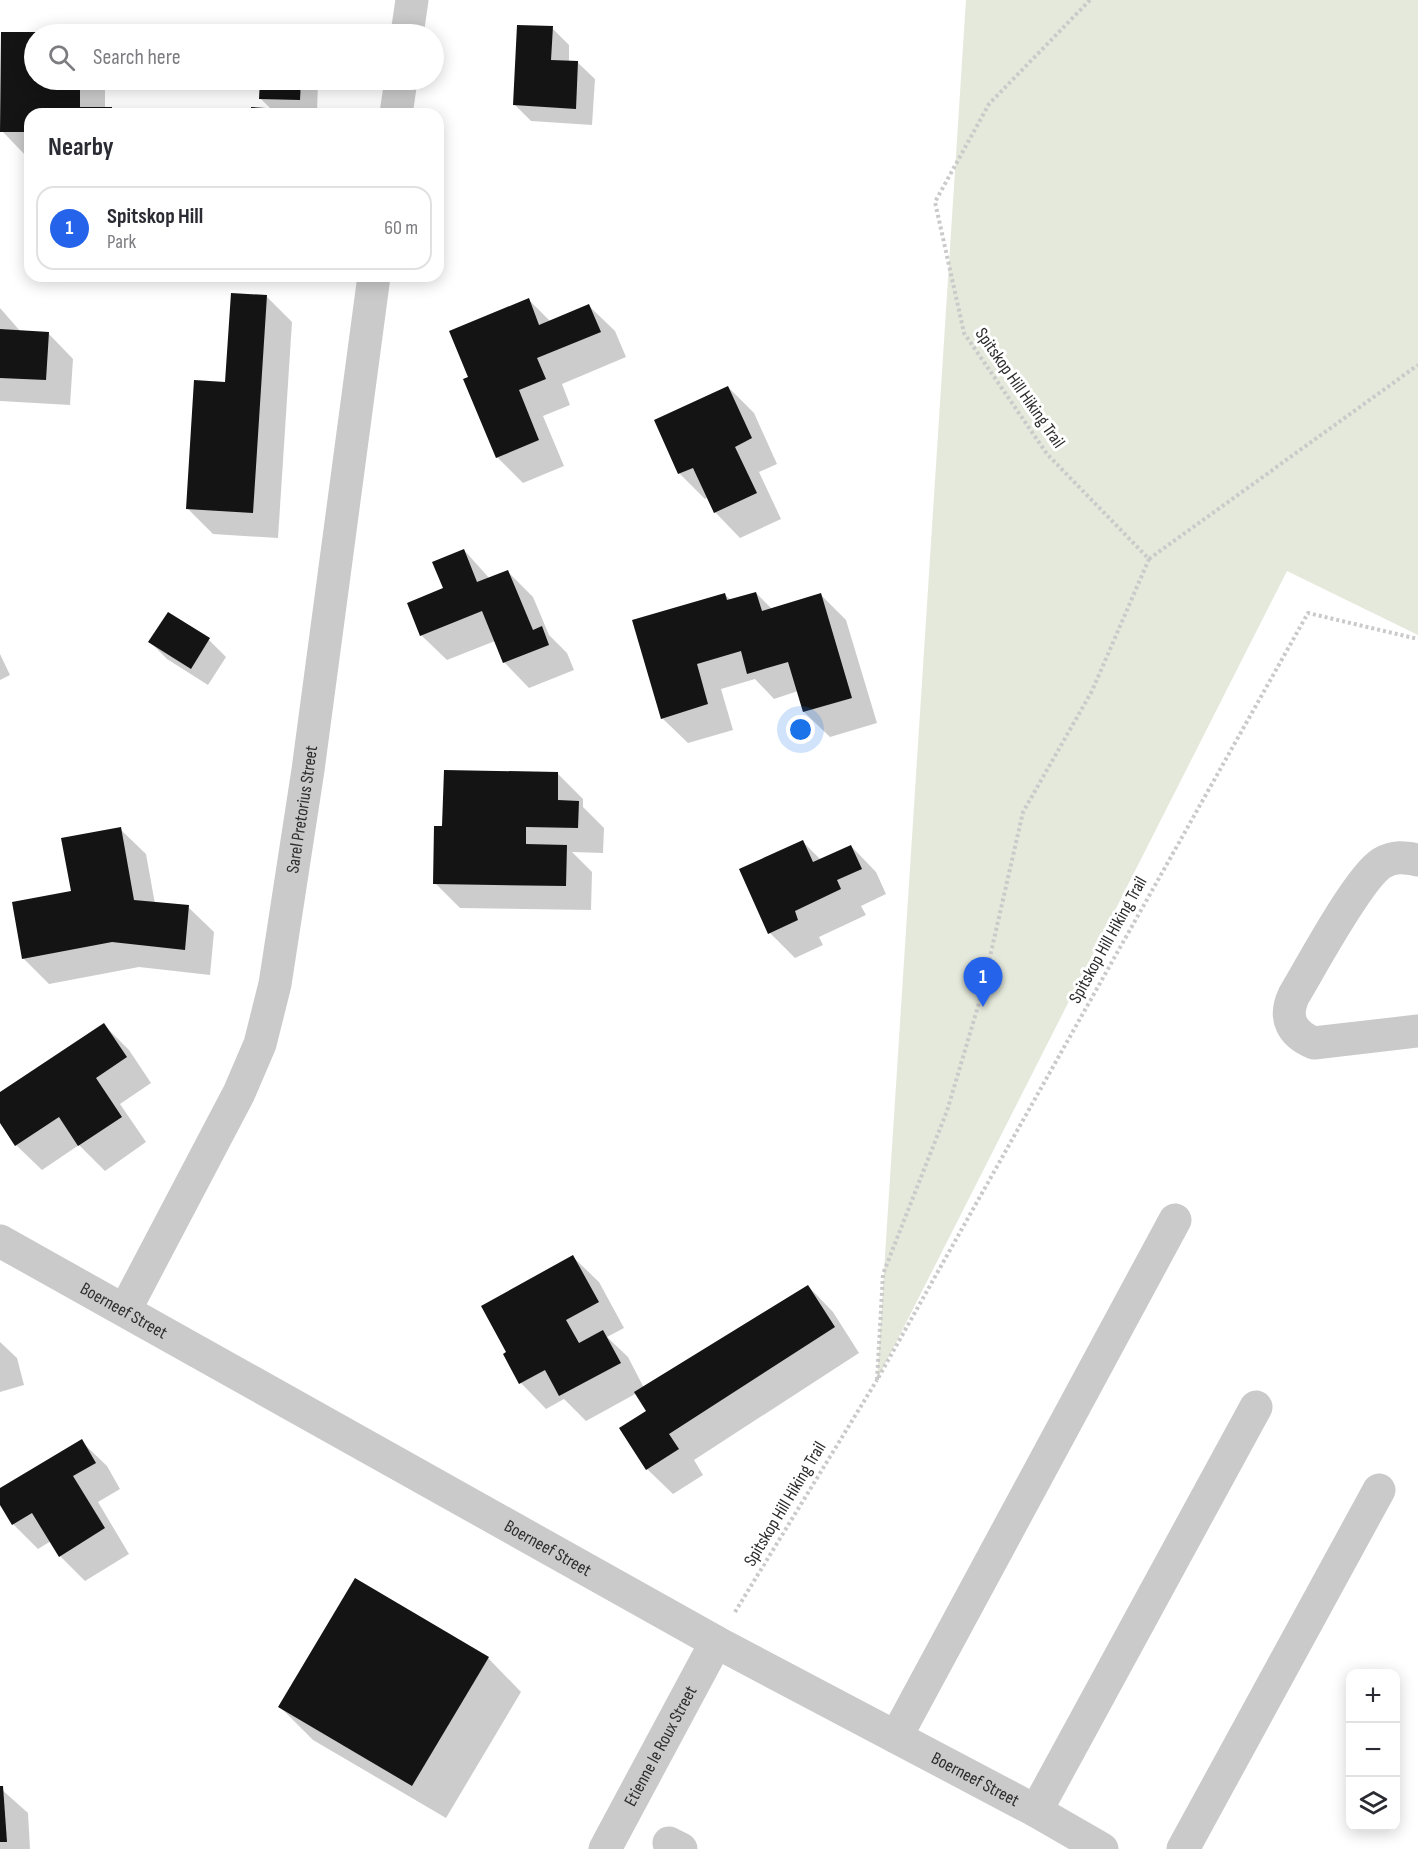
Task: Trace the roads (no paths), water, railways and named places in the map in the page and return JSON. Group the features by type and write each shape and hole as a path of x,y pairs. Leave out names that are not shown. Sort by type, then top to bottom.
{"street":[{"path":"408,24 412,0"},
{"path":"397,108 400,90"},
{"name":"Sarel Pretorius Street","path":"125,1310 239,1093 260,1044 275,984 308,770 373,282"},
{"path":"1418,860 1393,858 1380,864 1364,881 1294,995 1288,1014 1292,1028 1300,1038 1314,1043 1418,1031"},
{"path":"896,1737 1175,1220"},
{"name":"Boerneef Street","path":"0,1241 716,1642 1036,1811 1102,1849"},
{"path":"1036,1811 1256,1407"},
{"path":"1183,1849 1379,1491"},
{"name":"Etienne le Roux Street","path":"605,1849 716,1642"}],"place":[{"name":"Spitskop Hill","path":"983,1007"}]}
